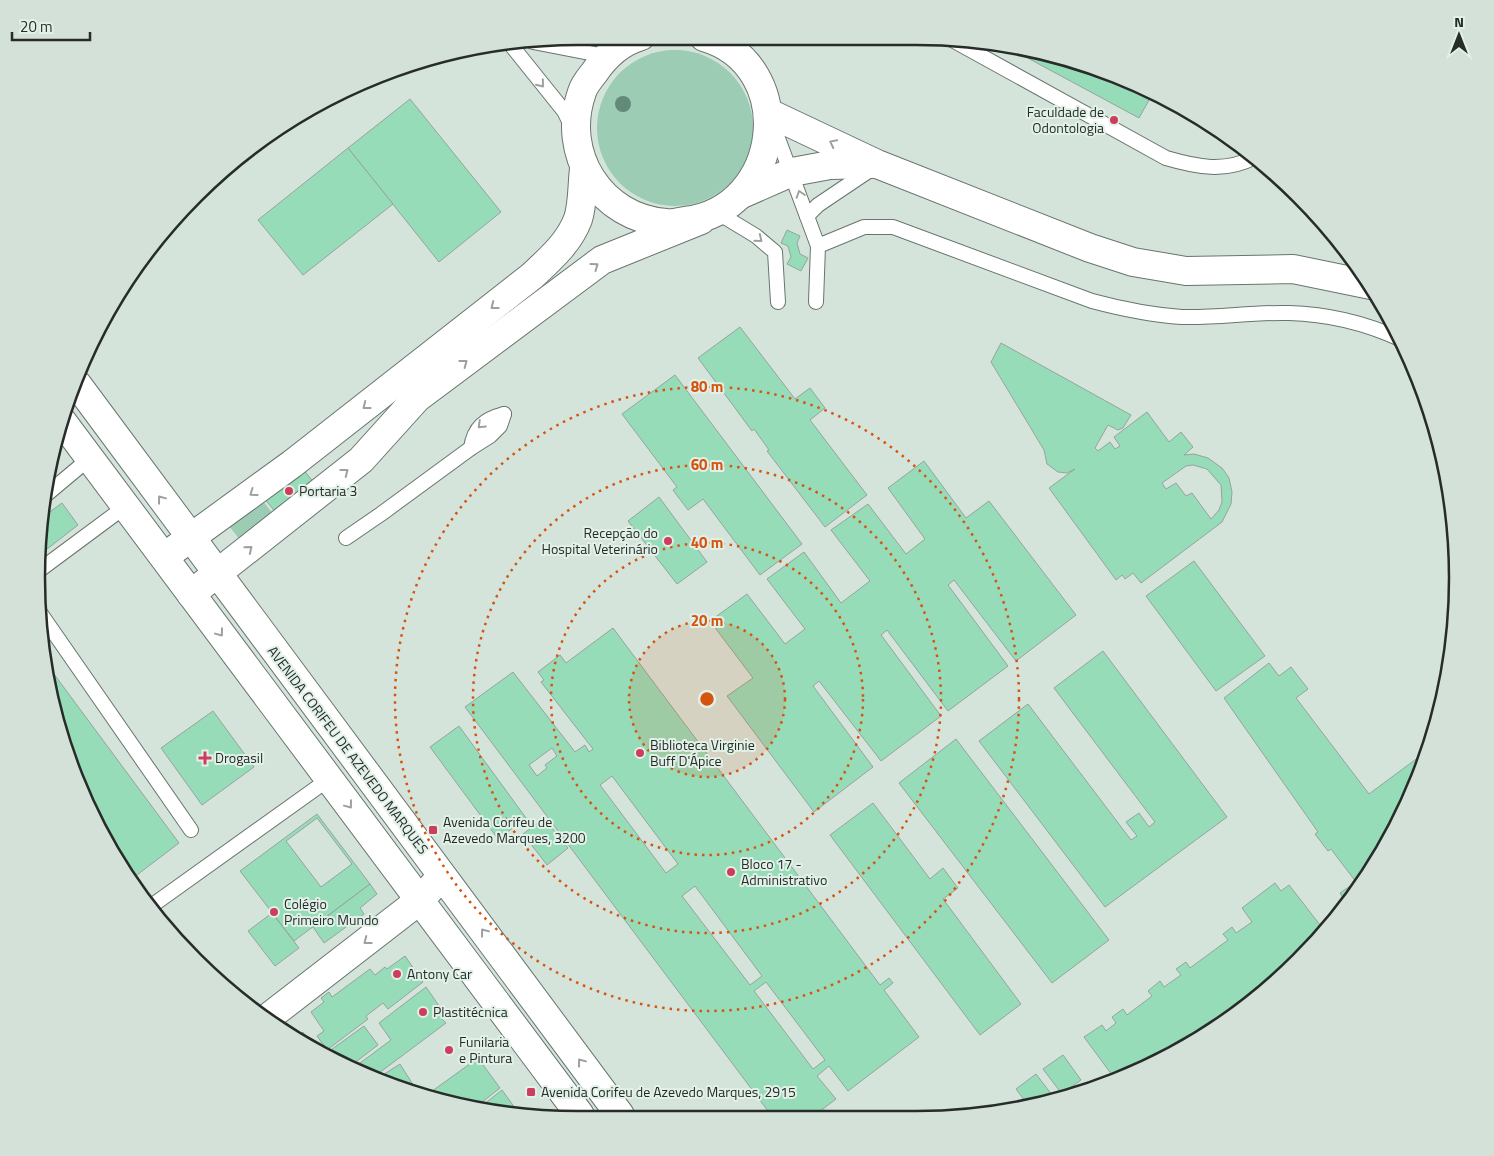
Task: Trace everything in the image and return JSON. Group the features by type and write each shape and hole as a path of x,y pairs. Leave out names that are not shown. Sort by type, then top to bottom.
{"street":[{"path":"164,557 292,464 532,276 563,245 573,230 578,217 584,169 575,132 582,91 605,56 622,45"},
{"path":"722,45 733,51 748,66 759,84 768,113 768,142 765,152 759,170 742,194"},
{"path":"768,113 877,164 1090,248 1133,262 1186,271 1293,269 1359,283"},
{"path":"191,594 361,460 417,398 602,260 709,216 742,194 792,172 830,165 877,164"},
{"path":"584,169 605,197 633,216 667,224 709,216"},
{"name":"AVENIDA CORIFEU DE AZEVEDO MARQUES","path":"80,388 442,876 610,1111"},
{"path":"67,427 577,1111"},
{"path":"272,1014 420,900 442,876"}],"lane":[{"path":"552,46 605,56"},
{"path":"966,48 1166,158 1200,167 1225,167 1247,161"},
{"path":"515,49 564,111 575,132"},
{"path":"768,113 792,172 818,246 816,302"},
{"path":"807,216 818,205 877,164"},
{"path":"709,216 756,236 774,252 778,302"},
{"path":"818,246 864,226 893,226 1092,301 1122,309 1183,317 1289,313 1321,316 1352,322 1391,336"},
{"path":"346,538 470,448"},
{"path":"53,489 90,458"},
{"path":"45,566 126,506"},
{"path":"47,623 191,830"},
{"path":"156,903 329,779"}],"green space":[{"path":"675,50 705,56 718,63 730,73 740,85 747,98 753,128 747,158 740,171 730,183 718,193 705,200 675,206 645,200 632,193 620,183 610,171 603,158 597,128 603,98 610,85 620,73 632,63 645,56"},
{"path":"262,500 274,515 241,541 229,526"}],"building":[{"path":"1024,56 1087,73 1150,99 1139,118"},
{"path":"410,99 501,212 439,262 348,148"},
{"path":"348,148 393,204 303,275 258,220"},
{"path":"787,230 800,236 797,243 800,254 808,258 801,271 787,264 791,257 788,246 781,243"},
{"path":"740,327 795,399 810,388 825,408 810,420 867,495 825,527 767,451 769,450 754,429 752,431 698,358"},
{"path":"1001,343 1131,415 1123,428 1118,430 1108,425 1095,448 1098,451 1110,442 1115,449 1120,446 1114,437 1147,412 1169,442 1181,432 1193,447 1184,455 1194,454 1208,458 1222,468 1229,478 1232,492 1231,504 1222,522 1141,583 1133,573 1125,579 1122,575 1116,580 1049,488 1075,469 1067,473 1058,472 1047,464 1044,450 991,362","holes":["1193,465 1207,469 1221,485 1222,502 1219,510 1211,519 1192,493 1186,496 1176,483 1166,489 1162,483 1186,466"]},
{"path":"675,375 802,544 760,575 703,499 688,510 673,490 677,487 622,414"},
{"path":"924,461 966,518 989,501 1076,615 1016,661 954,580 948,585 1008,666 948,711 887,630 881,635 941,716 881,761 819,681 813,686 873,767 814,812 727,696 753,678 710,621 747,594 785,644 805,629 767,579 804,552 841,603 870,581 831,530 868,504 906,554 925,539 888,488"},
{"name":"Portaria 3","path":"302,468 315,484 277,514 264,498"},
{"name":"Recepção do Hospital Veterinário","path":"659,497 707,562 677,584 628,521"},
{"path":"62,503 78,525 47,549 46,543 50,512"},
{"path":"1194,561 1265,656 1216,691 1146,596"},
{"name":"Bloco 17 - Administrativo","path":"613,628 880,985 889,978 893,983 884,990 919,1037 848,1091 829,1066 817,1076 836,1099 820,1111 768,1111 465,707 513,672 575,752 585,745 589,752 593,749 541,682 544,680 538,672 560,655 566,663","holes":["552,748 557,756 545,765 547,768 537,776 529,765","612,776 678,864 666,873 600,785","695,886 762,976 750,985 682,896","766,982 825,1060 813,1069 754,991"]},
{"path":"1103,651 1227,817 1105,907 979,741 1028,704 1131,840 1137,836 1126,822 1139,813 1149,827 1155,822 1054,688"},
{"path":"1269,663 1279,676 1291,667 1308,689 1296,698 1369,794 1417,758 1394,814 1378,844 1355,880 1331,849 1328,851 1315,834 1318,832 1224,698"},
{"path":"54,674 179,843 136,876 116,844 86,782 63,716"},
{"path":"213,711 254,767 202,805 161,748"},
{"path":"459,726 526,818 498,839 430,747"},
{"path":"956,739 1109,940 1052,983 899,783"},
{"path":"873,803 930,879 943,868 958,888 943,899 1021,1004 980,1035 830,835"},
{"path":"317,814 370,884 294,941 240,871","holes":["317,818 352,864 321,887 286,841"]},
{"path":"544,818 568,848 547,865 523,834"},
{"path":"1275,883 1281,891 1289,885 1320,925 1293,955 1267,979 1212,1021 1152,1056 1111,1074 1084,1037 1102,1025 1106,1031 1116,1023 1112,1017 1123,1009 1127,1015 1152,996 1148,991 1160,981 1164,987 1181,975 1176,969 1186,962 1190,968 1228,940 1223,934 1232,927 1236,933 1252,922 1242,908"},
{"path":"370,884 377,894 360,908 364,914 324,943 313,927"},
{"path":"1351,886 1342,897 1340,893"},
{"path":"272,913 299,948 275,966 248,931"},
{"path":"405,956 423,982 388,1009 383,1003 366,1016 368,1019 328,1049 325,1047 317,1036 324,1031 311,1012 324,1002 321,998 329,992 332,997 370,969 375,975 385,967 387,969"},
{"path":"426,987 446,1016 442,1019 446,1023 380,1072 359,1064 391,1040 379,1023"},
{"path":"364,1026 378,1045 356,1062 331,1050"},
{"path":"1063,1055 1081,1080 1070,1088 1060,1091 1043,1069"},
{"path":"478,1058 500,1088 482,1102 433,1091"},
{"path":"400,1064 413,1085 407,1083 384,1074"},
{"path":"1036,1074 1051,1094 1024,1100 1016,1089"},
{"path":"502,1090 514,1107 508,1106 486,1103"}],"place":[{"name":"Faculdade de Odontologia","path":"1114,120"},
{"name":"Portaria 3","path":"289,491"},
{"name":"Recepção do Hospital Veterinário","path":"668,541"},
{"name":"Biblioteca Virginie Buff D'Ápice","path":"640,753"},
{"name":"Drogasil","path":"205,758"},
{"name":"Avenida Corifeu de Azevedo Marques, 3200","path":"433,830"},
{"name":"Bloco 17 - Administrativo","path":"731,872"},
{"name":"Colégio Primeiro Mundo","path":"274,912"},
{"name":"Antony Car","path":"397,974"},
{"name":"Plastitécnica","path":"423,1012"},
{"name":"Funilaria e Pintura","path":"449,1050"},
{"name":"Avenida Corifeu de Azevedo Marques, 2915","path":"531,1092"}]}
